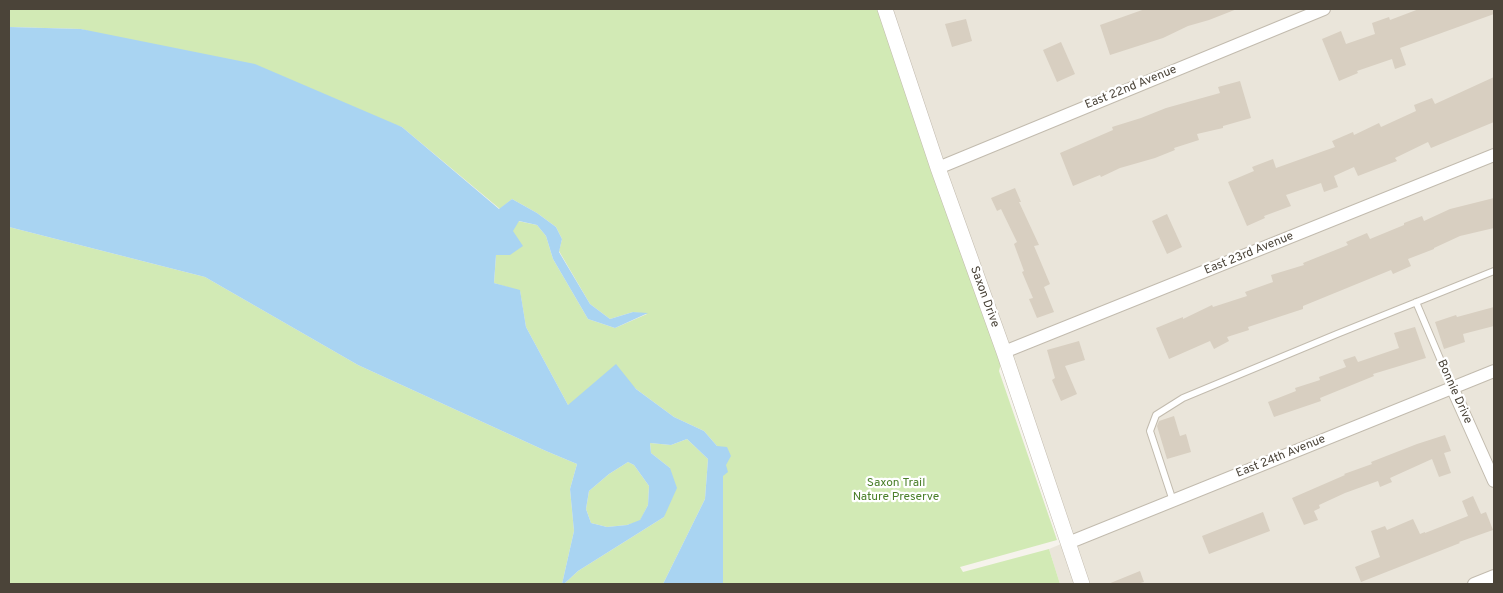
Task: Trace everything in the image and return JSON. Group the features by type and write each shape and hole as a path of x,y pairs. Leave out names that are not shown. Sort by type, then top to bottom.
{"street":[{"name":"Saxon Drive","path":"886,9 938,168 1004,352 1082,584"},
{"name":"East 22nd Avenue","path":"938,168 1324,9"},
{"name":"East 23rd Avenue","path":"1004,352 1494,155"},
{"name":"East 24th Avenue","path":"1068,544 1494,371"},
{"name":"Bonnie Drive","path":"1452,387 1494,481"},
{"path":"1474,584 1494,576"}],"lane":[{"path":"1173,501 1150,432 1156,415 1183,398 1494,271"},
{"name":"Bonnie Drive","path":"1416,302 1452,387"}],"shaded area":[{"path":"885,9 1494,9 1494,584 1082,584"},
{"path":"1061,544 1075,584 1060,584 1049,549"}],"green space":[{"name":"Saxon Trail Nature Preserve","path":"9,9 885,9 1004,352 999,371 1057,540 960,567 963,572 1049,549 1060,584 723,584 723,476 717,446 704,431 674,417 632,386 568,405 526,327 520,291 494,283 496,255 518,221 537,225 546,236 553,259 588,319 615,328 647,314 633,312 610,319 590,304 559,251 562,239 556,227 537,213 512,199 500,209 402,127 81,29 9,27"},
{"path":"9,227 205,277 358,365 577,464 570,489 574,531 562,584 9,584"},
{"path":"687,439 708,459 705,499 663,584 564,584 578,571 664,517 670,468 651,453 650,443 671,445"},
{"path":"628,462 634,465 649,486 648,505 640,521 627,525 607,527 591,523 586,509 589,491 609,474"}],"water":[{"path":"9,27 81,29 255,64 402,127 499,209 512,199 537,213 556,227 562,239 559,252 590,304 610,319 633,312 648,313 615,328 588,319 553,259 546,236 537,225 519,221 513,231 523,246 510,255 496,255 494,283 520,290 526,327 568,405 616,364 636,389 674,417 704,431 717,446 727,447 731,456 726,465 728,472 723,476 723,584 663,584 705,499 708,459 687,439 671,445 650,443 651,453 670,468 677,488 664,517 578,571 562,584 574,531 570,489 577,464 358,365 205,277 9,227","holes":["628,462 634,465 649,486 648,505 640,520 627,525 607,527 591,523 586,509 589,491 609,474"]}],"building":[{"path":"1145,9 1237,9 1188,26 1163,38 1110,55 1100,25"},
{"path":"1419,9 1494,9 1494,14 1400,48 1406,65 1395,69 1392,59 1357,71 1358,73 1339,81 1322,39 1341,31 1346,44 1375,34 1372,23 1389,17 1390,20"},
{"path":"966,19 972,41 952,47 945,24"},
{"path":"1061,42 1075,74 1057,82 1043,50"},
{"path":"1494,77 1494,122 1431,148 1428,142 1395,158 1397,161 1358,176 1354,167 1334,176 1338,187 1324,192 1321,183 1286,195 1291,206 1264,216 1265,218 1247,226 1228,182 1254,171 1252,167 1273,159 1276,168 1335,147 1332,141 1353,132 1354,135 1379,123 1381,127 1416,111 1414,105 1432,98 1435,104"},
{"path":"1240,81 1251,118 1223,126 1223,128 1197,134 1199,140 1174,148 1175,150 1155,158 1120,168 1101,177 1100,175 1073,186 1060,153 1113,130 1112,127 1166,108 1220,93 1218,87"},
{"path":"1015,188 1021,202 1019,202 1039,245 1034,246 1050,284 1044,287 1054,312 1037,318 1029,299 1033,298 1022,272 1024,271 1014,244 1017,242 1001,209 997,211 991,198"},
{"path":"1494,198 1494,228 1460,236 1408,259 1411,266 1393,274 1391,270 1303,306 1303,309 1248,327 1249,330 1227,337 1229,341 1214,349 1210,341 1169,359 1156,328 1183,317 1183,319 1212,305 1213,307 1247,296 1245,292 1273,282 1271,275 1304,265 1303,263 1348,245 1346,242 1367,233 1370,239 1422,216 1424,221 1450,209"},
{"path":"1167,214 1182,247 1167,254 1152,221"},
{"path":"1494,307 1494,326 1463,334 1465,342 1444,349 1435,322 1456,315 1457,317"},
{"path":"1415,327 1426,358 1373,374 1374,376 1320,398 1321,401 1274,417 1268,402 1296,391 1295,388 1320,380 1319,377 1346,367 1343,360 1355,356 1358,362 1399,348 1394,333"},
{"path":"1079,341 1085,360 1065,366 1077,394 1061,401 1052,380 1055,378 1047,350"},
{"path":"1174,416 1180,436 1186,434 1191,452 1167,459 1157,426 1159,421"},
{"path":"1445,435 1451,451 1444,453 1451,473 1439,477 1432,459 1390,478 1392,482 1380,487 1378,481 1319,505 1320,508 1314,511 1318,520 1304,525 1292,498 1344,474 1372,464 1371,462"},
{"path":"1473,496 1481,514 1486,512 1493,530 1361,582 1355,567 1380,557 1371,531 1385,526 1387,530 1413,519 1420,534 1425,533 1468,516 1462,501"},
{"path":"1263,512 1270,531 1209,554 1202,536"},
{"path":"1140,571 1144,582 1137,584 1108,584"}]}
